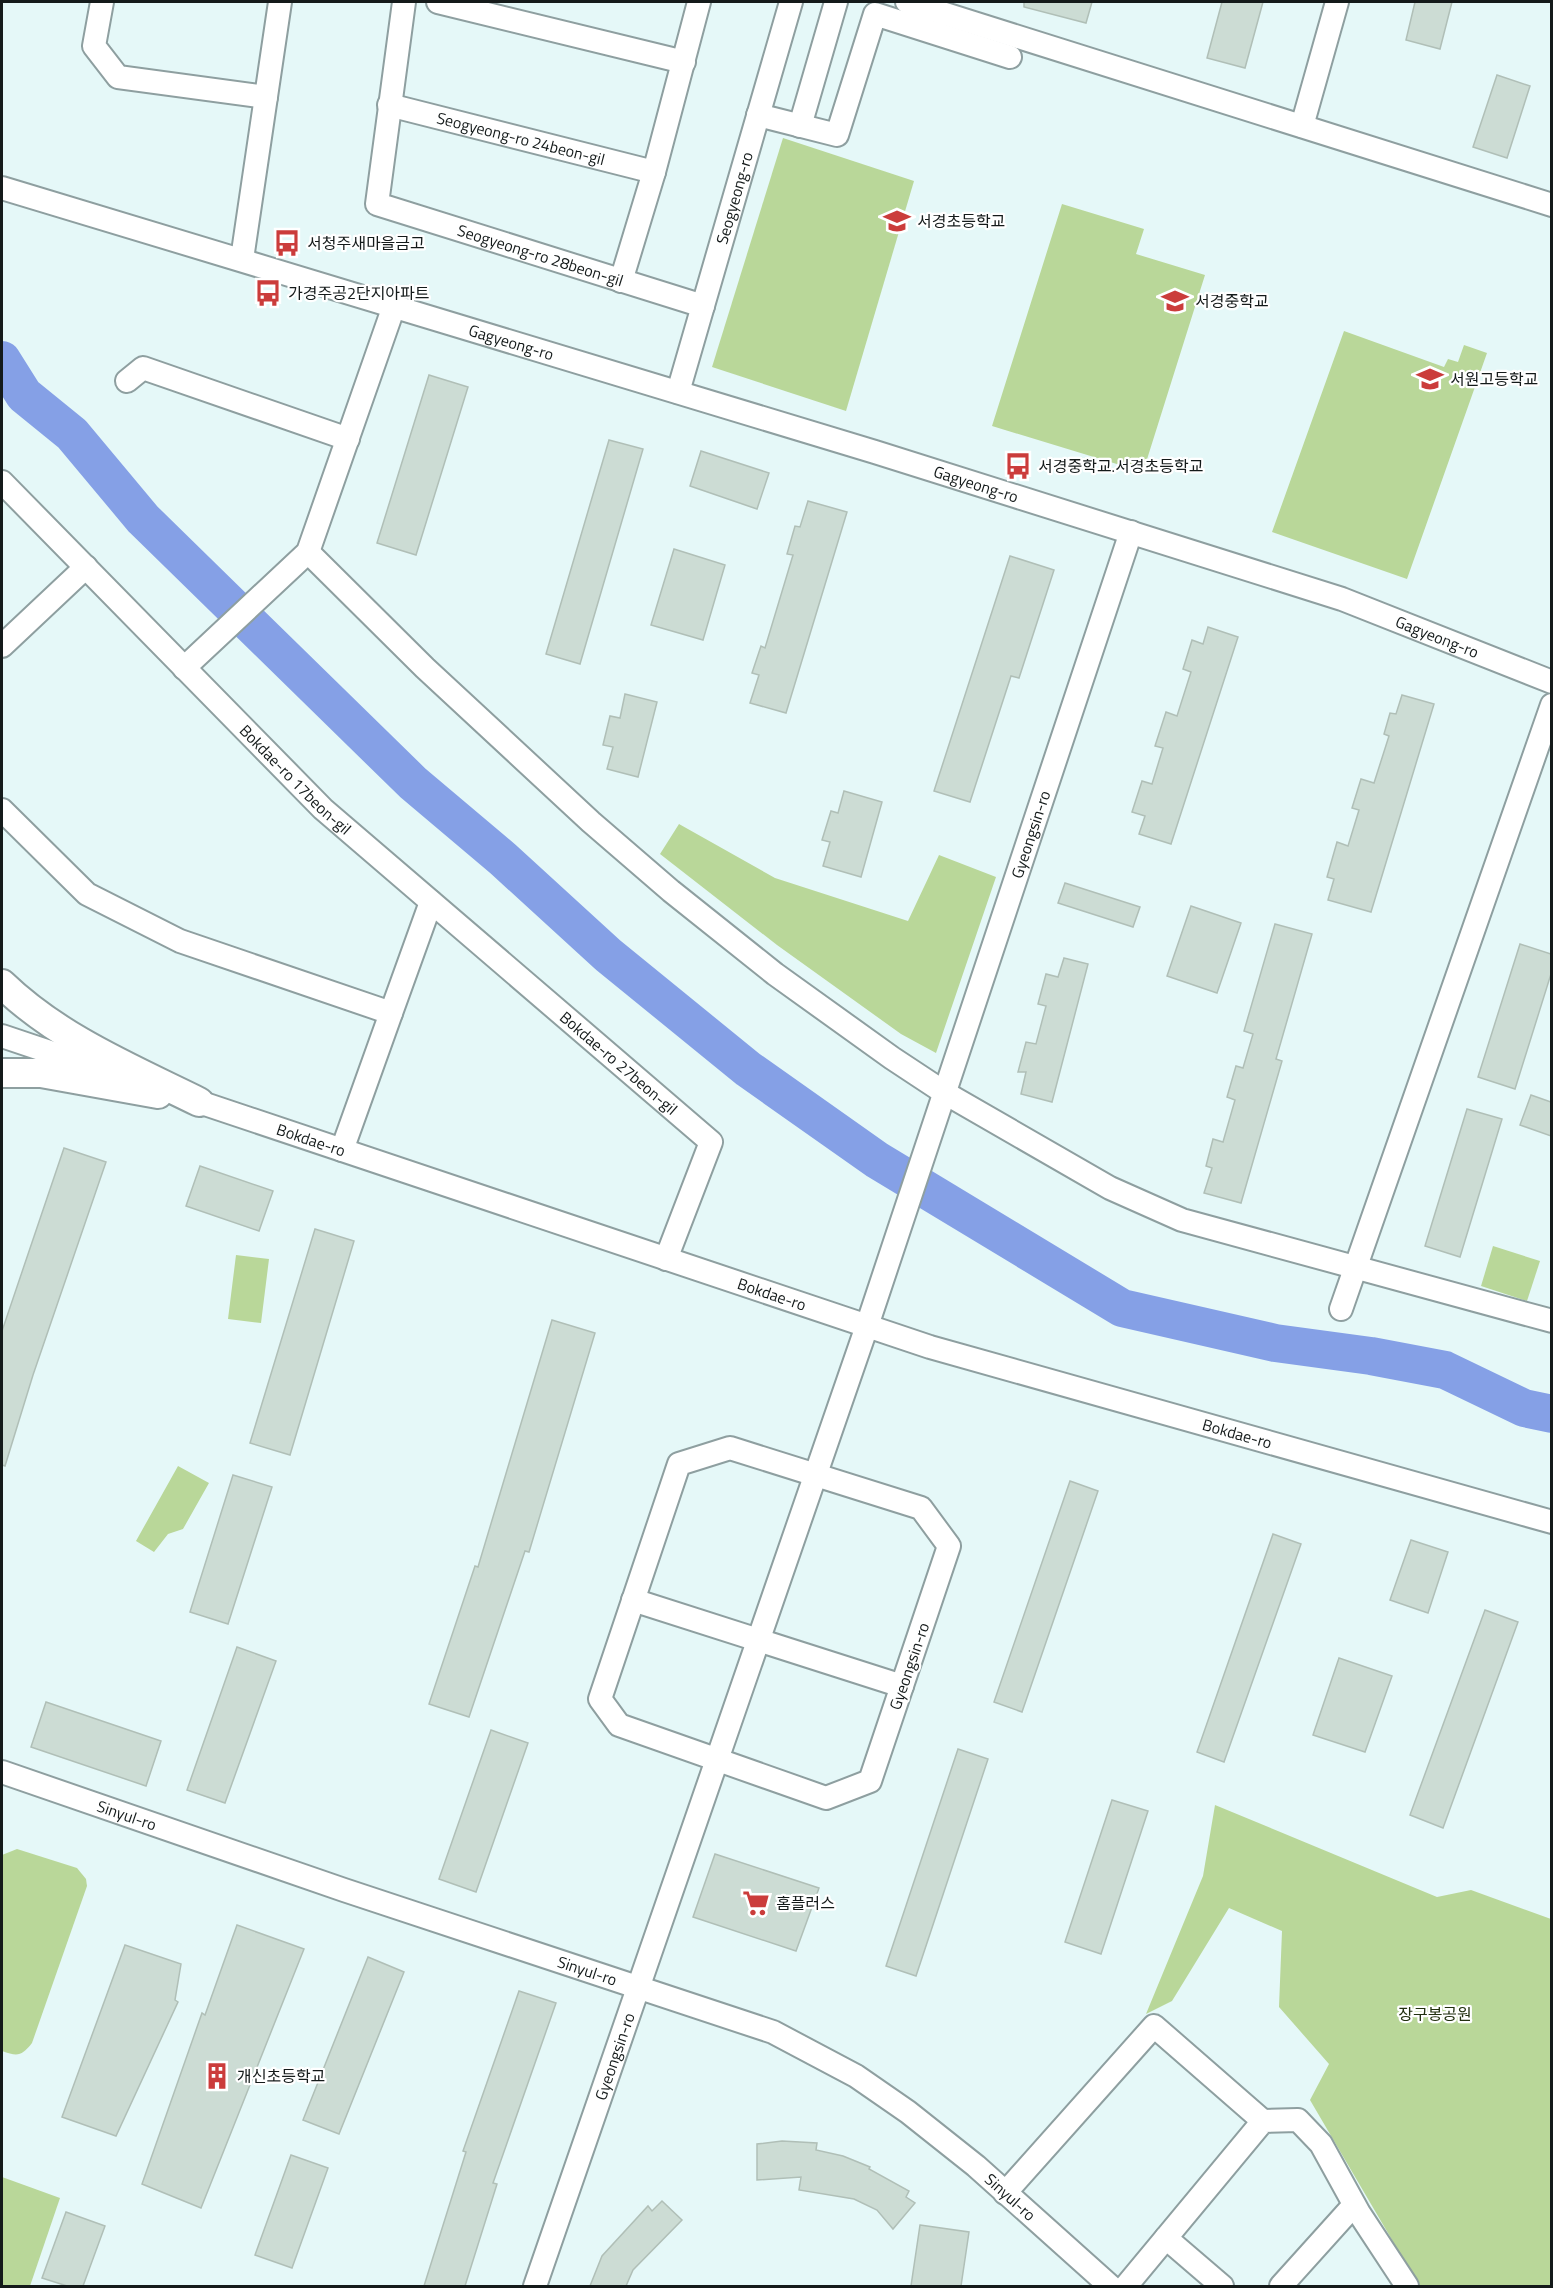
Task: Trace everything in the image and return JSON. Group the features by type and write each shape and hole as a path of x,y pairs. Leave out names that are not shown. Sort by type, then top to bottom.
{"main road":[{"path":"2,984 57,1030 102,1055 199,1102"},
{"path":"2,1073 41,1073 63,1076 199,1102"}],"street":[{"path":"102,2 94,46 118,77 266,97"},
{"path":"242,259 280,2"},
{"path":"389,105 404,2"},
{"path":"438,2 684,62"},
{"path":"621,281 654,172 699,2"},
{"name":"Seogyeong-ro","path":"678,392 791,2"},
{"path":"800,126 836,2"},
{"path":"907,2 1551,205"},
{"path":"1302,126 1337,2"},
{"path":"758,115 837,135 875,14 1010,57"},
{"name":"Seogyeong-ro 24beon-gil","path":"389,105 654,172"},
{"name":"Seogyeong-ro 28beon-gil","path":"389,105 376,204 703,306"},
{"name":"Gagyeong-ro","path":"2,188 678,392 1342,598 1551,682"},
{"path":"184,668 308,552 394,306"},
{"path":"127,381 143,368 348,439"},
{"name":"Bokdae-ro 17beon-gil","path":"2,482 323,809 431,902"},
{"name":"Gyeongsin-ro","path":"535,2286 867,1326 1131,532"},
{"path":"308,552 426,669 591,822 671,891 775,974 945,1093 1110,1188 1182,1220 1551,1321"},
{"path":"2,646 86,567"},
{"path":"1341,1309 1551,705"},
{"path":"2,810 87,894 180,941 391,1013"},
{"path":"342,1150 431,902"},
{"name":"Bokdae-ro 27beon-gil","path":"431,902 711,1142 666,1259"},
{"name":"Bokdae-ro","path":"2,1036 930,1347 1551,1522"},
{"name":"Gyeongsin-ro","path":"730,1448 921,1508 950,1546 870,1781 826,1798 619,1725 600,1699 633,1600 679,1464 730,1448"},
{"path":"633,1600 902,1686"},
{"name":"Sinyul-ro","path":"2,1772 333,1886 773,2032 855,2076 908,2112 1005,2193 1110,2286"},
{"path":"1005,2193 1154,2026 1263,2121 1298,2120 1321,2144 1354,2205 1407,2286"},
{"path":"1126,2286 1263,2121"},
{"path":"1281,2286 1354,2205"},
{"path":"1166,2238 1222,2286"}],"green space":[{"path":"783,138 914,181 846,411 712,367"},
{"path":"1062,204 1144,229 1136,254 1205,275 1143,472 992,426"},
{"path":"1344,331 1444,367 1448,359 1458,362 1464,345 1487,353 1407,579 1272,532"},
{"path":"679,824 775,878 908,921 939,855 996,877 936,1053 901,1034 777,945 660,854"},
{"path":"1493,1246 1540,1261 1527,1301 1481,1286"},
{"path":"236,1255 269,1259 261,1323 228,1319"},
{"path":"178,1466 209,1483 183,1529 168,1534 154,1552 136,1541"},
{"name":"장구봉공원","path":"1215,1805 1437,1897 1471,1890 1551,1919 1551,2286 1419,2286 1310,2100 1329,2064 1279,2007 1282,1931 1229,1908 1172,2001 1146,2014 1203,1876"},
{"path":"17,1849 77,1868 86,1879 87,1886 32,2043 22,2053 15,2054 2,2051 2,1855"},
{"path":"2,2177 60,2198 30,2286 2,2286"}],"building":[{"path":"1024,2 1092,2 1086,23 1024,7"},
{"path":"1222,2 1263,2 1245,68 1207,58"},
{"path":"1415,2 1452,2 1440,49 1406,40"},
{"path":"1497,75 1530,86 1507,158 1473,147"},
{"path":"429,375 468,387 416,555 377,543"},
{"path":"609,440 643,449 580,664 546,654"},
{"path":"701,451 769,473 757,509 690,486"},
{"path":"808,501 847,512 786,713 750,703 759,675 752,673 761,646 765,648 793,555 787,554 795,526 800,527"},
{"path":"674,549 725,565 703,640 651,625"},
{"path":"1010,556 1054,570 1019,678 1011,676 970,802 934,791"},
{"path":"1208,627 1238,637 1171,844 1139,834 1145,816 1132,812 1142,781 1152,784 1163,748 1155,746 1166,712 1177,716 1191,672 1183,669 1192,640 1203,644"},
{"path":"625,694 657,702 638,777 607,769 613,747 603,745 610,716 620,718"},
{"path":"1402,695 1434,704 1371,912 1328,900 1334,879 1327,877 1337,842 1348,846 1359,810 1352,808 1361,779 1374,783 1389,736 1384,734 1390,713 1396,714"},
{"path":"844,791 882,802 861,877 823,866 830,842 822,840 831,811 838,813"},
{"path":"1065,883 1140,907 1133,927 1058,903"},
{"path":"1191,906 1241,923 1217,993 1167,976"},
{"path":"1275,924 1312,934 1276,1059 1282,1061 1241,1203 1204,1193 1212,1168 1206,1166 1213,1139 1223,1142 1235,1100 1227,1097 1236,1066 1243,1068 1253,1034 1244,1031"},
{"path":"1520,944 1551,954 1551,974 1515,1089 1478,1077"},
{"path":"1064,958 1088,964 1052,1102 1021,1094 1026,1072 1018,1072 1026,1042 1036,1044 1046,1006 1038,1004 1046,974 1058,977"},
{"path":"1531,1095 1551,1102 1551,1136 1520,1125"},
{"path":"1467,1109 1502,1119 1460,1257 1425,1246"},
{"path":"64,1148 106,1162 33,1375 5,1466 2,1465 2,1331"},
{"path":"200,1166 273,1191 259,1231 186,1206"},
{"path":"315,1229 354,1241 290,1455 250,1443"},
{"path":"552,1320 595,1333 529,1552 525,1551 469,1717 429,1704 475,1566 478,1567"},
{"path":"233,1475 272,1487 228,1624 190,1612"},
{"path":"1070,1481 1098,1491 1022,1712 994,1702"},
{"path":"1273,1534 1301,1544 1224,1762 1197,1752"},
{"path":"1411,1540 1448,1552 1428,1613 1390,1600"},
{"path":"1485,1610 1518,1622 1443,1828 1410,1815"},
{"path":"237,1647 276,1661 225,1803 187,1790"},
{"path":"1339,1658 1392,1676 1365,1752 1313,1735"},
{"path":"46,1702 161,1741 146,1786 31,1747"},
{"path":"491,1730 528,1743 476,1892 439,1879"},
{"path":"958,1749 988,1759 916,1976 886,1966"},
{"path":"1112,1800 1148,1811 1101,1954 1065,1942"},
{"name":"홈플러스","path":"715,1854 819,1888 796,1951 693,1917"},
{"name":"개신초등학교","path":"237,1925 304,1949 201,2208 142,2184 202,2013 205,2015"},
{"path":"125,1945 181,1964 175,2000 178,2002 116,2136 62,2117"},
{"path":"368,1957 404,1972 339,2134 303,2120"},
{"path":"519,1991 556,2003 493,2183 497,2184 465,2286 424,2286 466,2152 463,2151"},
{"path":"782,2141 817,2143 816,2150 843,2156 870,2167 869,2169 909,2191 906,2197 915,2203 893,2229 877,2210 854,2199 799,2190 801,2177 757,2180 757,2144"},
{"path":"291,2155 328,2168 292,2268 255,2255"},
{"path":"662,2201 682,2220 633,2270 626,2286 590,2286 602,2256 648,2206 652,2211"},
{"path":"66,2212 105,2226 83,2286 67,2286 42,2278"},
{"path":"920,2225 969,2232 961,2286 911,2286"}],"waterway":[{"path":"2,360 24,395 72,434 143,519 413,783 503,859 608,955 748,1069 877,1160 1122,1308 1275,1343 1371,1356 1445,1370 1524,1408 1552,1414"}],"place":[{"name":"서경초등학교","path":"897,221"},
{"name":"서청주새마을금고","path":"287,243"},
{"name":"가경주공2단지아파트","path":"268,293"},
{"name":"서경중학교","path":"1175,301"},
{"name":"서원고등학교","path":"1430,379"},
{"name":"서경중학교.서경초등학교","path":"1018,466"},
{"name":"홈플러스","path":"756,1903"},
{"name":"개신초등학교","path":"217,2076"}]}
